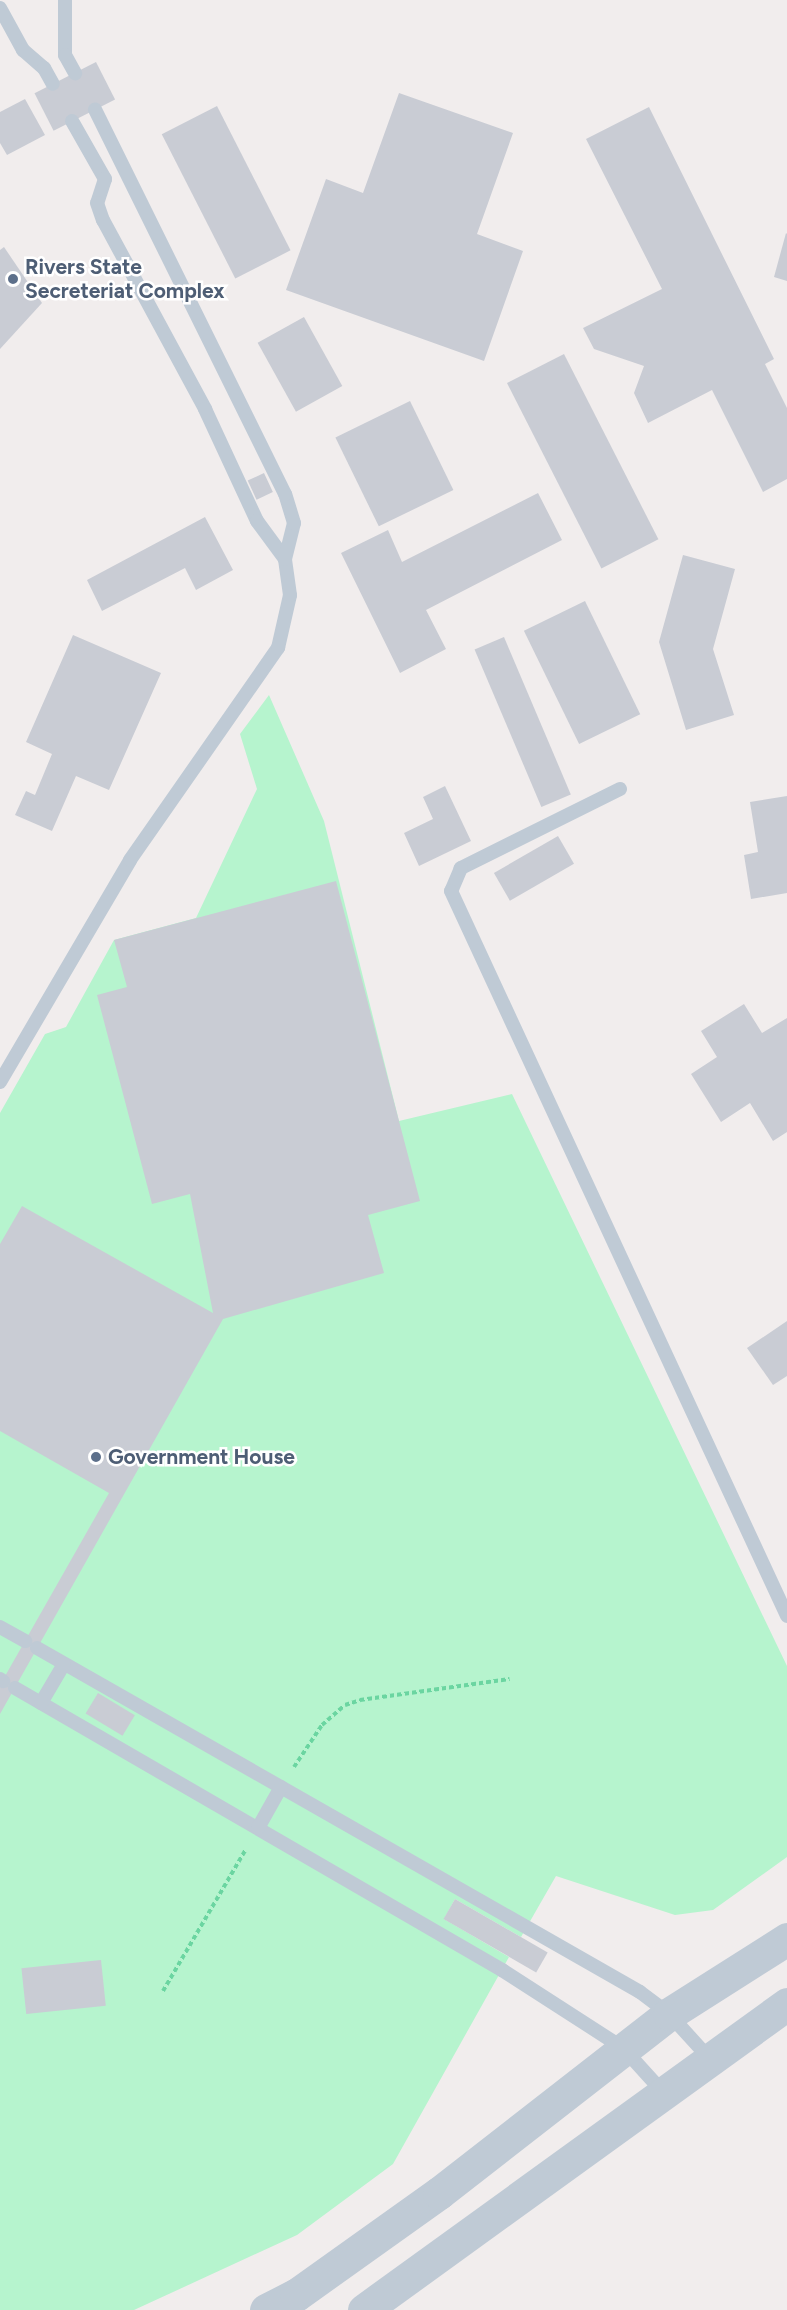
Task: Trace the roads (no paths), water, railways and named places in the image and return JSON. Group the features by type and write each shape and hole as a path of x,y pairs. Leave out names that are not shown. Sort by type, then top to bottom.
{"street":[{"path":"266,2310 296,2295 439,2193 669,2014 787,1939"},
{"path":"364,2310 662,2091 787,2004"}],"lane":[{"path":"65,0 65,55 75,73"},
{"path":"0,8 23,50 44,68 53,84"},
{"path":"0,1082 130,860 278,648 290,595 285,559 294,523 285,494 95,109"},
{"path":"72,121 105,179 97,203 103,220 205,409 257,521 285,559"},
{"path":"620,789 461,868 451,891 787,1616"},
{"path":"0,1627 528,1926 640,1992 669,2014 709,2058"},
{"path":"41,1703 64,1664"},
{"path":"6,1683 502,1970 623,2048 662,2091"},
{"path":"258,1828 280,1787"}],"place":[{"name":"Rivers State Secreteriat Complex","path":"13,279"},
{"name":"Government House","path":"96,1457"}]}
